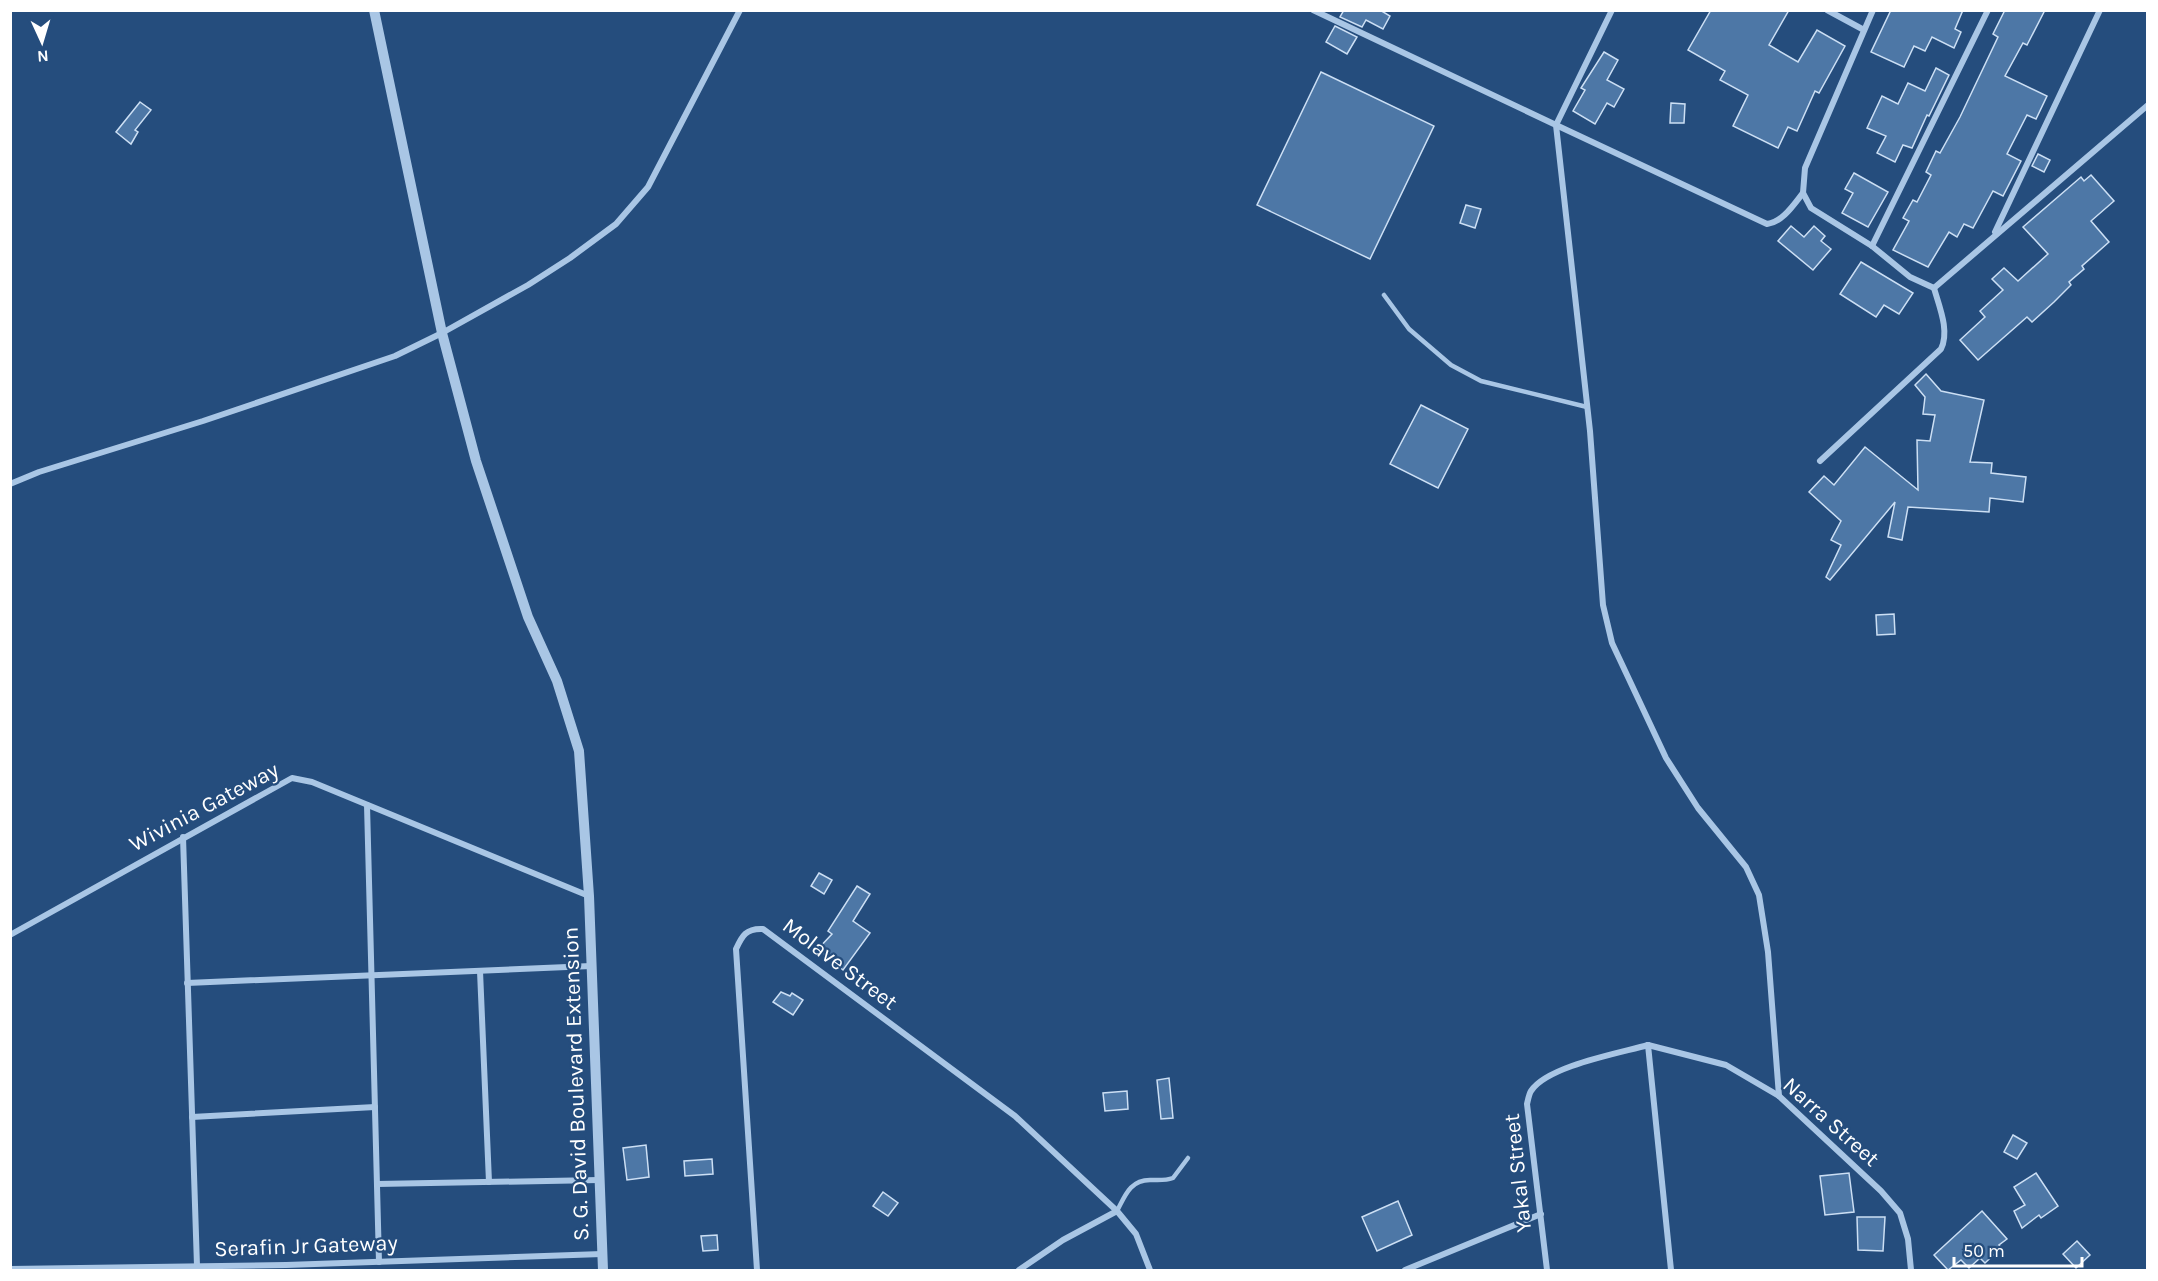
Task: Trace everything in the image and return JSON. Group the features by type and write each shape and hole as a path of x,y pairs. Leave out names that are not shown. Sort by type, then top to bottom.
{"street":[{"name":"S. G. David Boulevard Extension","path":"374,10 442,333 476,461 528,617 557,681 579,751 588,896 603,1270"},
{"path":"10,483 394,356 442,333 528,285 570,258 616,224 648,187 740,10"},
{"path":"1313,10 1767,224 1773,223 1785,214 1803,193"},
{"path":"1612,10 1556,125 1587,407 1603,605 1612,643 1666,758 1698,808 1746,867 1759,895 1768,952 1779,1096"},
{"path":"1827,10 1864,30"},
{"path":"1873,10 1805,168 1803,193 1811,208 1872,246 1911,277 1934,288"},
{"path":"1872,246 1988,10"},
{"path":"1994,236 2100,10"},
{"path":"1934,288 2148,105"},
{"path":"1820,461 1941,349 1945,341 1945,333 1934,288"},
{"name":"Wivinia Gateway","path":"10,935 292,778 312,782 588,896"},
{"path":"367,805 379,1262"},
{"path":"183,837 197,1266"},
{"name":"Molave Street","path":"757,1270 736,950 741,937 747,930 755,928 763,929 1015,1116 1117,1211 1136,1234 1150,1270"},
{"path":"187,983 591,966"},
{"path":"480,971 489,1182"},
{"path":"1648,1045 1671,1270"},
{"name":"Narra Street","path":"1648,1045 1726,1065 1779,1096 1881,1191 1900,1213 1908,1239 1911,1270"},
{"name":"Yakal Street","path":"1547,1270 1527,1104 1531,1091 1562,1069 1648,1045"},
{"path":"192,1117 375,1107"},
{"path":"377,1184 600,1180"},
{"path":"1019,1270 1063,1240 1117,1211"},
{"path":"1405,1270 1541,1214"},
{"name":"Serafin Jr Gateway","path":"10,1269 197,1266 286,1268 379,1262 603,1254"}],"lane":[{"path":"1384,295 1409,329 1450,365 1481,381 1587,407"},
{"path":"1117,1211 1128,1190 1134,1184 1141,1181 1173,1178 1188,1158"}],"building":[{"path":"1344,10 1380,10 1390,16 1383,29 1366,20 1362,27 1340,17"},
{"path":"1711,10 1789,10 1769,45 1798,62 1817,30 1845,46 1819,93 1815,91 1797,131 1788,127 1778,148 1733,126 1748,95 1720,80 1725,71 1688,50"},
{"path":"1891,10 1963,10 1955,29 1961,32 1954,48 1932,37 1925,51 1914,46 1904,67 1871,52"},
{"path":"2005,10 2045,10 2027,45 2023,43 2005,76 2047,96 2036,119 2027,115 2007,154 2021,161 2003,196 1993,191 1973,228 1964,224 1957,237 1949,232 1928,267 1893,250 1909,221 1903,218 1913,200 1917,202 1931,175 1926,172 1936,151 1940,153 1960,117 1998,37 1993,34"},
{"path":"1335,26 1357,37 1347,54 1326,42"},
{"path":"1604,52 1618,60 1607,80 1624,89 1614,107 1607,103 1595,124 1573,111 1585,90 1581,88"},
{"path":"1936,68 1949,75 1912,148 1903,145 1895,162 1877,153 1886,136 1867,128 1882,96 1898,104 1908,83 1925,91"},
{"path":"1321,72 1434,126 1370,259 1257,205"},
{"path":"140,102 151,110 135,130 138,132 131,144 116,132"},
{"path":"1671,103 1685,104 1684,123 1670,123"},
{"path":"2038,154 2050,160 2044,172 2032,166"},
{"path":"1854,173 1888,192 1868,227 1842,213 1853,193 1845,189"},
{"path":"2091,175 2114,201 2091,221 2109,242 2082,266 2084,269 2069,282 2071,285 2032,322 2027,317 1978,360 1960,340 1985,317 1980,311 2003,290 1992,279 2004,268 2018,281 2048,254 2023,227 2081,177 2084,181"},
{"path":"1466,205 1481,209 1475,228 1460,223"},
{"path":"1791,226 1804,237 1814,226 1825,236 1821,241 1831,249 1813,270 1778,241"},
{"path":"1861,262 1913,293 1899,314 1884,305 1876,317 1840,294"},
{"path":"1926,374 1941,391 1984,400 1970,462 1992,463 1991,473 2026,477 2023,502 1990,498 1989,512 1908,507 1902,540 1888,537 1895,502 1830,580 1826,577 1841,545 1831,540 1841,521 1809,492 1824,476 1834,485 1865,447 1918,490 1917,440 1930,441 1935,415 1923,414 1925,397 1915,385"},
{"path":"1421,405 1468,429 1438,488 1390,464"},
{"path":"1894,614 1895,634 1877,635 1876,615"},
{"path":"819,873 832,880 824,894 811,886"},
{"path":"857,886 870,894 853,921 870,933 843,970 818,949 832,934 828,931"},
{"path":"781,992 790,996 792,993 803,1000 793,1015 773,1002"},
{"path":"1169,1078 1173,1118 1161,1119 1157,1080"},
{"path":"1127,1091 1128,1109 1105,1111 1103,1093"},
{"path":"2013,1135 2027,1143 2017,1159 2004,1152"},
{"path":"646,1145 649,1177 627,1180 623,1148"},
{"path":"712,1159 713,1174 685,1176 684,1161"},
{"path":"1849,1173 1854,1212 1825,1215 1820,1176"},
{"path":"2036,1173 2058,1206 2041,1218 2039,1215 2022,1228 2014,1211 2025,1205 2014,1187"},
{"path":"883,1192 898,1203 888,1216 873,1206"},
{"path":"1398,1201 1412,1235 1377,1251 1362,1217"},
{"path":"1982,1211 2007,1239 1999,1245 2001,1248 1985,1263 1980,1258 1969,1268 1961,1260 1948,1270 1934,1255"},
{"path":"1857,1217 1885,1217 1883,1251 1858,1250"},
{"path":"717,1235 718,1250 703,1251 701,1236"},
{"path":"2077,1241 2090,1255 2076,1268 2063,1254"}]}
